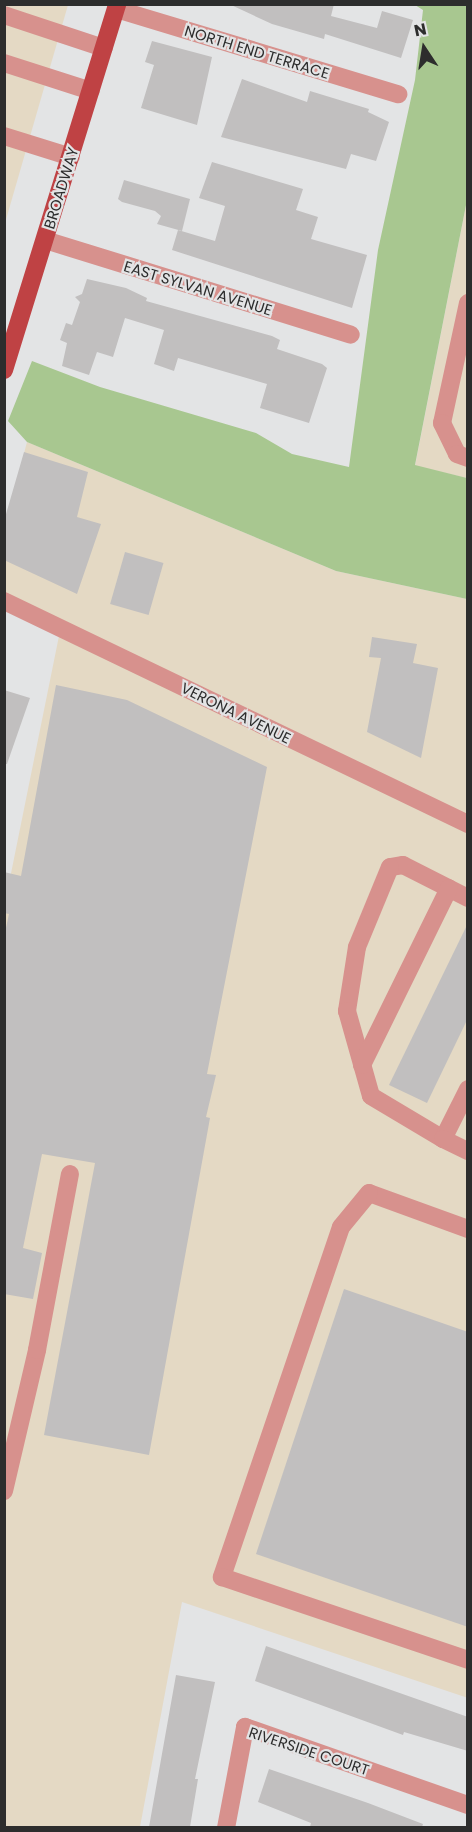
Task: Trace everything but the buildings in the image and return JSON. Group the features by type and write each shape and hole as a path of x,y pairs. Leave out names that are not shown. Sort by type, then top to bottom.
{"main road":[{"name":"BROADWAY","path":"4,370 116,7"}],"street":[{"name":"NORTH END TERRACE","path":"116,7 398,94"},
{"path":"4,15 104,48"},
{"path":"4,63 91,91"},
{"path":"4,136 71,157"},
{"name":"EAST SYLVAN AVENUE","path":"45,240 351,335"},
{"path":"468,303 442,423 458,454 468,458"},
{"name":"VERONA AVENUE","path":"4,601 468,824"},
{"path":"468,898 403,865 390,867 384,875 357,947 347,1011 371,1096 443,1139 468,1151"},
{"path":"362,1065 449,888"},
{"path":"443,1139 468,1089"},
{"path":"4,1491 37,1350 70,1174"},
{"path":"468,1229 369,1193 341,1227 222,1577 468,1660"},
{"name":"RIVERSIDE COURT","path":"226,1827 245,1727 468,1805"}],"shaded area":[{"path":"5,5 68,5 5,223"},
{"path":"467,200 467,478 415,466"},
{"path":"27,442 336,571 467,599 468,1698 182,1602 140,1827 5,1828 4,908 61,626 5,598 5,526"}],"green space":[{"path":"415,5 467,5 467,200 415,465 467,478 467,599 336,571 27,442 8,421 32,361 100,387 256,433 292,454 349,467 378,250 415,80 423,10"}]}
